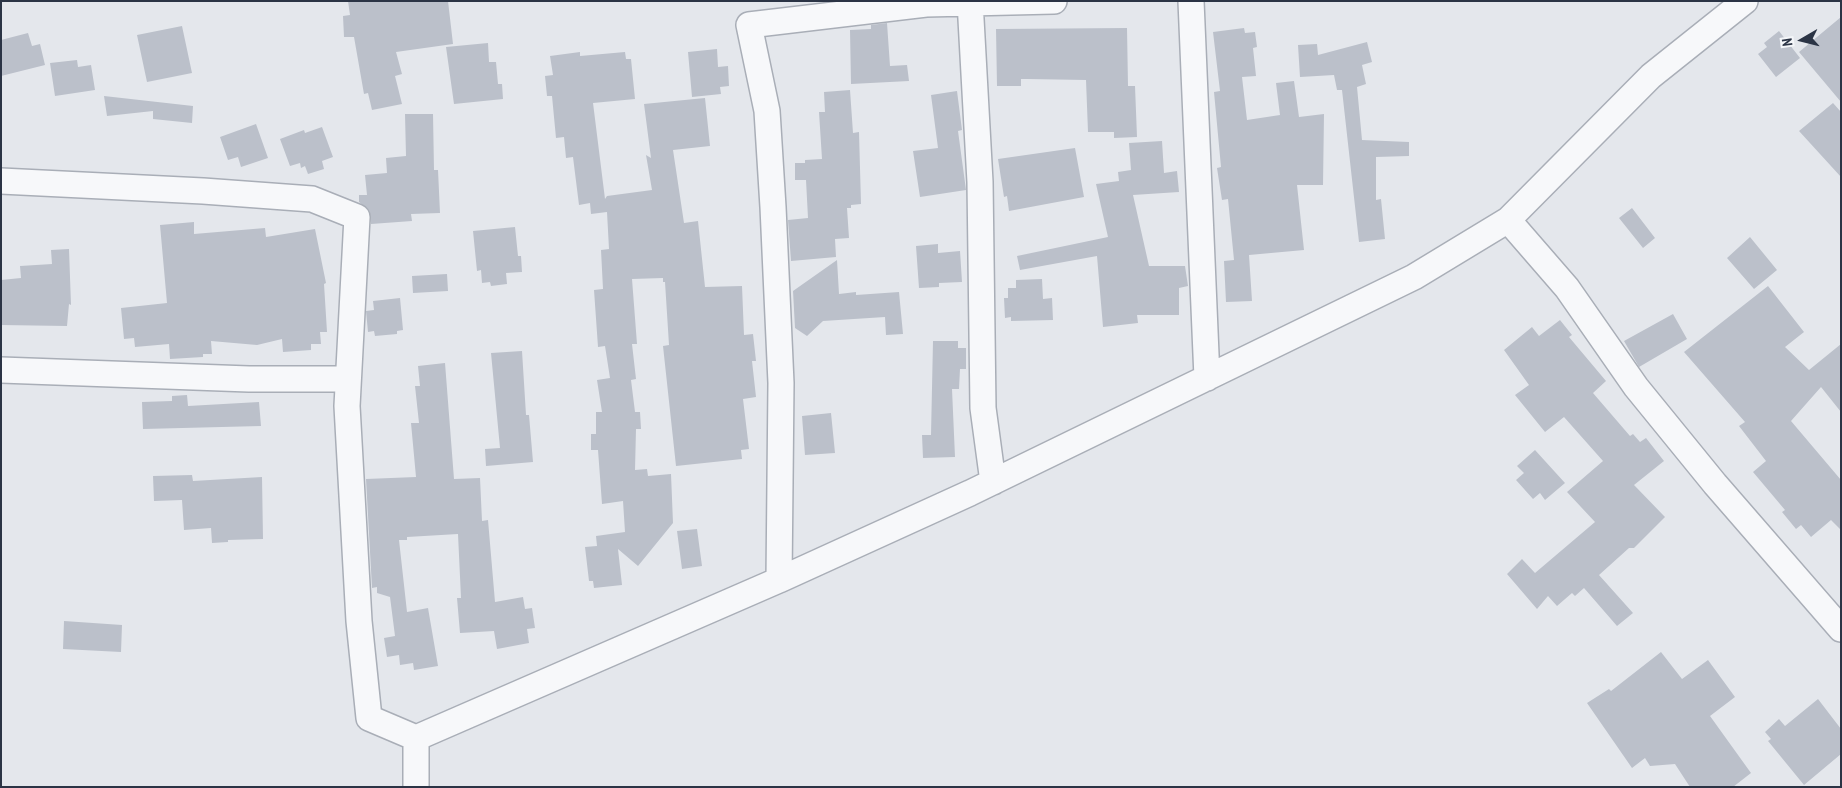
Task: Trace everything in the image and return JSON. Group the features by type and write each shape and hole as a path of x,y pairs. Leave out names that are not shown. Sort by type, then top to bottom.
{"street":[{"path":"779,580 781,383 773,207 767,111 749,25 926,4 1054,1"},
{"path":"1191,1 1207,378"},
{"path":"1,181 203,191 312,199 357,217 347,406 359,621 369,718 416,738 779,580 993,482 1414,277 1508,220 1651,76 1745,1"},
{"path":"970,2 980,182 983,408 993,482"},
{"path":"1508,220 1567,288 1636,387 1703,469 1841,629"},
{"path":"1,370 230,378 348,379"},
{"path":"416,738 416,787"}],"building":[{"path":"348,1 448,1 453,44 396,52 402,74 395,76 402,104 372,110 368,93 364,94 354,37 344,37 343,16 350,15"},
{"path":"1841,17 1841,102 1799,52"},
{"path":"887,23 890,66 907,65 909,81 851,84 850,30 871,29 871,25"},
{"path":"182,26 192,73 147,82 137,35"},
{"path":"1127,28 1128,86 1135,86 1137,137 1114,138 1114,132 1088,132 1086,80 1021,79 1021,86 997,86 996,29"},
{"path":"1244,28 1245,33 1255,32 1257,47 1253,48 1256,76 1242,77 1247,120 1280,115 1276,83 1294,81 1299,117 1324,114 1323,185 1297,185 1304,250 1249,255 1252,301 1226,302 1224,261 1234,260 1228,199 1222,200 1217,168 1221,167 1214,92 1220,91 1213,32"},
{"path":"1779,31 1800,58 1776,77 1758,54 1767,47 1764,43"},
{"path":"28,33 32,46 40,44 45,65 1,76 1,40"},
{"path":"1367,42 1372,62 1362,65 1366,84 1357,87 1362,140 1409,142 1409,156 1376,157 1376,200 1381,199 1385,239 1359,242 1342,90 1337,90 1334,75 1300,77 1298,45 1317,44 1318,55"},
{"path":"488,43 489,62 496,62 498,84 502,84 503,99 454,104 446,47"},
{"path":"717,49 718,67 728,66 729,86 720,87 721,94 692,97 688,52"},
{"path":"580,52 580,56 625,52 626,59 631,59 635,99 593,103 605,199 607,196 652,190 646,155 651,158 644,104 705,98 710,146 673,150 684,223 698,221 705,287 742,286 744,335 753,334 756,361 752,361 756,397 743,399 749,449 741,450 742,459 676,466 663,346 669,345 665,282 663,282 663,278 632,279 637,344 632,344 636,379 631,380 635,412 640,412 641,429 636,429 635,470 647,469 648,476 671,474 673,523 638,566 618,549 622,585 594,588 593,581 589,581 585,547 597,546 596,536 625,532 623,501 602,504 598,450 591,450 591,434 596,434 596,412 602,412 597,380 610,378 605,346 598,347 594,290 603,289 601,250 609,249 607,212 591,214 590,203 579,205 573,157 566,158 564,137 556,138 552,96 547,96 545,76 553,75 550,56"},
{"path":"77,60 78,67 91,65 95,90 55,96 50,63"},
{"path":"850,90 853,133 859,132 861,204 851,205 851,208 847,208 849,238 835,239 836,257 791,261 788,220 808,218 806,180 795,180 795,163 805,163 805,160 822,159 819,112 825,112 824,92"},
{"path":"957,91 962,130 958,131 966,190 920,197 913,151 938,148 931,95"},
{"path":"104,96 193,106 192,123 153,119 153,111 107,116"},
{"path":"1833,103 1841,112 1841,177 1799,131"},
{"path":"405,114 433,114 434,170 438,170 440,213 411,214 412,221 371,224 369,210 359,202 359,195 367,195 365,175 387,173 386,158 406,156"},
{"path":"256,124 268,158 241,167 238,157 228,160 220,137"},
{"path":"322,127 333,157 322,161 324,169 308,174 305,166 301,168 300,163 290,166 280,139 304,130 305,133"},
{"path":"1162,141 1164,173 1177,171 1179,192 1133,195 1149,266 1185,266 1188,286 1179,288 1179,315 1137,315 1138,323 1103,327 1097,256 1020,270 1017,256 1108,237 1096,184 1119,181 1118,172 1131,170 1129,143"},
{"path":"1075,148 1084,197 1009,211 1007,196 1004,197 998,159"},
{"path":"1632,208 1655,238 1643,248 1619,218"},
{"path":"194,222 194,234 265,228 266,237 315,229 326,283 324,284 327,332 320,332 321,344 311,344 311,350 283,352 282,339 257,345 211,341 212,354 203,354 203,357 170,359 169,344 135,347 134,338 124,339 121,308 167,303 160,225"},
{"path":"515,227 522,272 506,273 507,284 491,286 490,282 482,283 481,270 477,271 473,231"},
{"path":"1750,237 1777,270 1754,289 1727,258"},
{"path":"938,244 938,253 960,251 962,282 939,283 939,287 919,288 916,246"},
{"path":"69,249 71,305 69,304 67,326 1,325 1,280 21,278 20,266 52,264 51,250"},
{"path":"837,260 839,294 856,292 856,295 899,292 903,334 886,335 885,317 823,321 807,336 795,328 793,291"},
{"path":"447,274 448,291 413,293 412,276"},
{"path":"1042,279 1043,299 1052,298 1053,320 1011,321 1011,317 1005,318 1004,298 1008,298 1008,288 1016,288 1016,280"},
{"path":"1768,286 1804,332 1785,347 1809,370 1841,344 1841,412 1821,387 1791,421 1841,480 1841,530 1831,520 1811,537 1801,525 1796,529 1782,512 1785,510 1753,472 1766,461 1739,426 1745,422 1684,352"},
{"path":"400,298 403,330 397,331 397,334 375,336 374,331 368,332 366,311 374,310 373,301"},
{"path":"1673,314 1687,339 1639,367 1624,341"},
{"path":"1560,320 1572,335 1569,337 1606,381 1593,393 1630,436 1633,434 1640,442 1646,438 1664,461 1634,485 1665,517 1634,548 1629,548 1599,575 1633,613 1617,626 1584,588 1575,596 1572,593 1557,606 1548,596 1537,609 1507,574 1522,559 1535,573 1595,522 1567,492 1603,461 1564,417 1545,432 1515,395 1529,385 1504,350 1532,327 1539,336"},
{"path":"933,341 958,341 958,348 966,348 966,369 960,369 959,389 952,389 955,457 923,458 922,435 931,435"},
{"path":"522,351 526,415 529,415 533,462 486,466 485,449 500,448 491,353"},
{"path":"445,363 454,479 480,478 482,521 488,520 495,602 523,597 525,609 532,608 535,628 527,629 529,643 497,649 494,631 460,633 457,598 461,598 458,534 407,537 407,540 399,540 407,612 428,608 438,666 414,670 413,663 400,665 399,655 387,657 384,638 395,636 390,597 377,593 377,587 372,588 366,479 416,477 411,423 419,423 415,386 420,386 418,366"},
{"path":"187,395 188,406 259,402 261,426 143,429 142,402 172,401 172,396"},
{"path":"831,413 835,453 805,455 802,416"},
{"path":"1535,450 1565,483 1545,500 1540,493 1533,499 1516,480 1524,473 1517,466"},
{"path":"192,475 193,481 262,477 263,539 228,540 228,542 212,543 211,528 184,530 182,500 154,501 153,476"},
{"path":"697,529 702,566 682,569 677,531"},
{"path":"64,621 122,625 121,652 63,649"},
{"path":"1661,652 1682,679 1708,660 1735,697 1710,716 1751,773 1733,787 1690,787 1675,764 1650,766 1645,758 1632,768 1587,703 1609,689 1611,691"},
{"path":"1818,699 1841,729 1841,754 1804,785 1768,741 1771,739 1765,732 1779,719 1785,726"}]}
